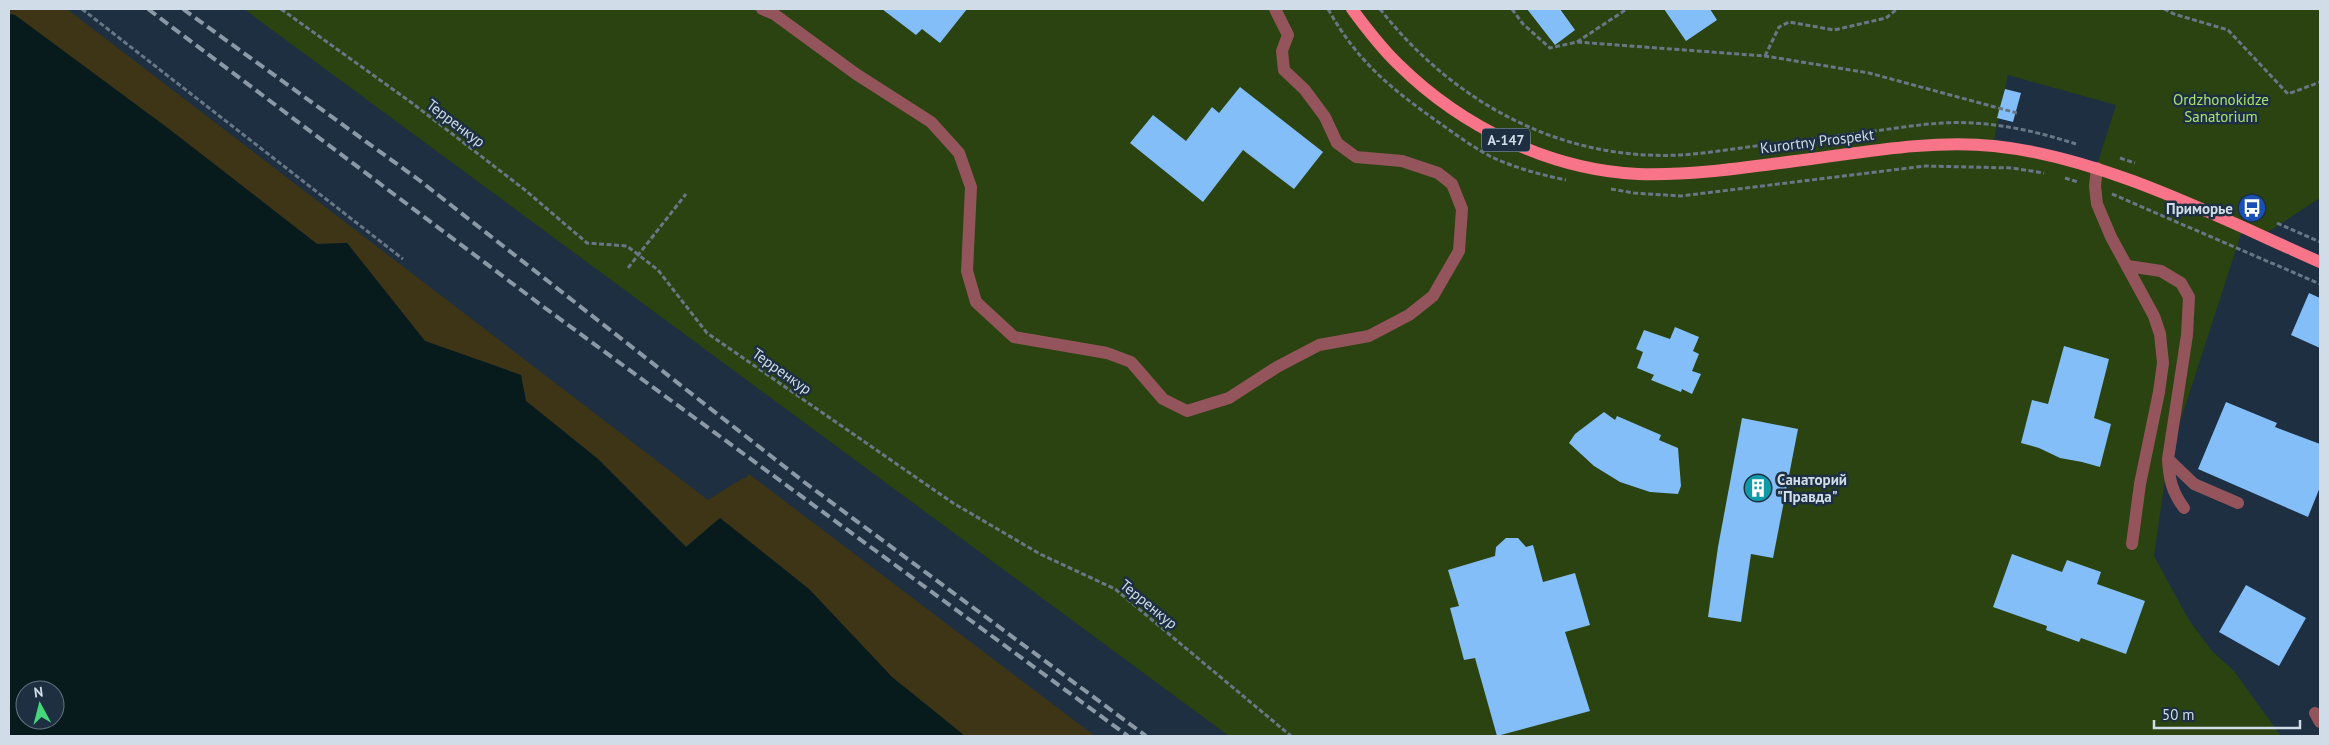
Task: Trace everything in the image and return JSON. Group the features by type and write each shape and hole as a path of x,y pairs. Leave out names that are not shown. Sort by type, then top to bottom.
{"main road":[{"name":"Kurortny Prospekt","path":"1352,9 1399,65 1446,104 1493,133 1531,152 1588,168 1636,174 1676,174 1880,150 1952,144 2003,147 2097,168 2320,262"}],"lane":[{"path":"762,9 774,14 856,74 931,122 959,153 971,187 967,272 976,302 1014,337 1107,354 1131,362 1163,399 1187,411 1229,398 1277,367 1319,346 1369,336 1409,315 1433,296 1459,251 1462,209 1452,184 1438,173 1402,161 1356,157 1337,143 1325,117 1306,90 1284,70 1282,51 1288,36 1276,9"},
{"path":"2097,168 2095,186 2097,204 2154,316 2160,334 2163,363 2160,392 2140,484 2132,544"},
{"path":"2128,266 2161,271 2181,283 2189,297 2187,335 2168,459 2169,479 2175,496 2184,508"},
{"path":"2168,459 2194,484 2238,503"}],"path":[{"path":"82,9 403,259"},
{"name":"Терренкур","path":"281,9 465,144 525,190 587,243 627,246 639,255 658,270 707,333 953,503 1040,554 1115,589 1291,736"},
{"path":"1328,9 1350,46 1368,66 1395,91 1462,140 1495,158 1531,172 1573,182"},
{"path":"1512,9 1523,24 1550,48 1577,42 1765,56 1869,73 2017,113"},
{"path":"1577,42 1627,9"},
{"path":"1765,56 1779,27 1789,22 1834,30 1886,18 1897,9"},
{"path":"2164,9 2174,14 2228,30 2288,94 2320,82"},
{"path":"1608,189 1681,196 1925,166 2012,168 2050,174"},
{"path":"2059,176 2095,186 2320,284"},
{"path":"628,268 686,194"}],"green space":[{"name":"Ordzhonokidze Sanatorium","path":"244,9 2320,9 2320,198 2268,232 2243,228 2168,459 2154,556 2189,620 2212,651 2234,671 2281,736 1229,736","holes":["2008,75 2116,105 2097,165 1994,140"]}],"sand":[{"path":"9,9 67,9 708,500 743,478 745,479 749,474 1095,736 965,736 892,677 809,589 720,518 686,547 598,459 526,401 521,375 425,341 347,243 317,244 169,129 15,15 9,14"}],"shaded area":[{"path":"9,14 15,15 169,129 317,244 347,243 425,341 521,375 526,401 598,459 686,547 720,518 809,589 892,677 965,736 9,736"}],"building":[{"path":"882,9 967,9 940,43 922,29 916,35"},
{"path":"1527,9 1560,9 1575,30 1555,45"},
{"path":"1664,9 1710,9 1717,20 1686,41"},
{"path":"1240,87 1323,152 1294,189 1243,150 1203,202 1130,143 1153,115 1186,141 1212,107 1219,113"},
{"path":"2005,89 2021,93 2013,122 1997,118"},
{"path":"2309,293 2320,298 2320,348 2291,335"},
{"path":"1675,327 1699,337 1693,351 1699,354 1692,371 1701,374 1692,394 1682,389 1681,392 1651,380 1654,375 1637,368 1643,352 1636,349 1644,330 1670,339"},
{"path":"2064,346 2109,359 2094,418 2111,424 2100,467 2060,458 2039,448 2021,443 2032,400 2048,404"},
{"path":"2226,402 2277,423 2275,427 2320,444 2320,487 2308,517 2198,469"},
{"path":"1604,412 1615,420 1617,416 1661,435 1659,440 1678,448 1681,486 1678,494 1650,492 1620,482 1594,466 1569,443 1575,434"},
{"name":"Санаторий \"Правда\"","path":"1742,418 1798,429 1773,558 1751,554 1741,622 1708,617 1718,547"},
{"path":"1506,538 1518,538 1526,547 1533,545 1543,582 1575,573 1590,625 1565,632 1590,711 1497,736 1475,658 1464,660 1450,608 1459,606 1448,570 1495,556 1496,547"},
{"path":"2012,554 2062,572 2067,560 2101,572 2097,584 2145,601 2126,654 2081,638 2079,642 2046,630 2047,626 1993,607"},
{"path":"2246,585 2306,618 2279,666 2219,632"}],"railway":[{"path":"148,9 545,308 1128,736"},
{"path":"183,9 419,180 804,482 1146,736"}],"place":[{"name":"Приморье","path":"2252,208"},
{"name":"Санаторий \"Правда\"","path":"1758,488"}]}
